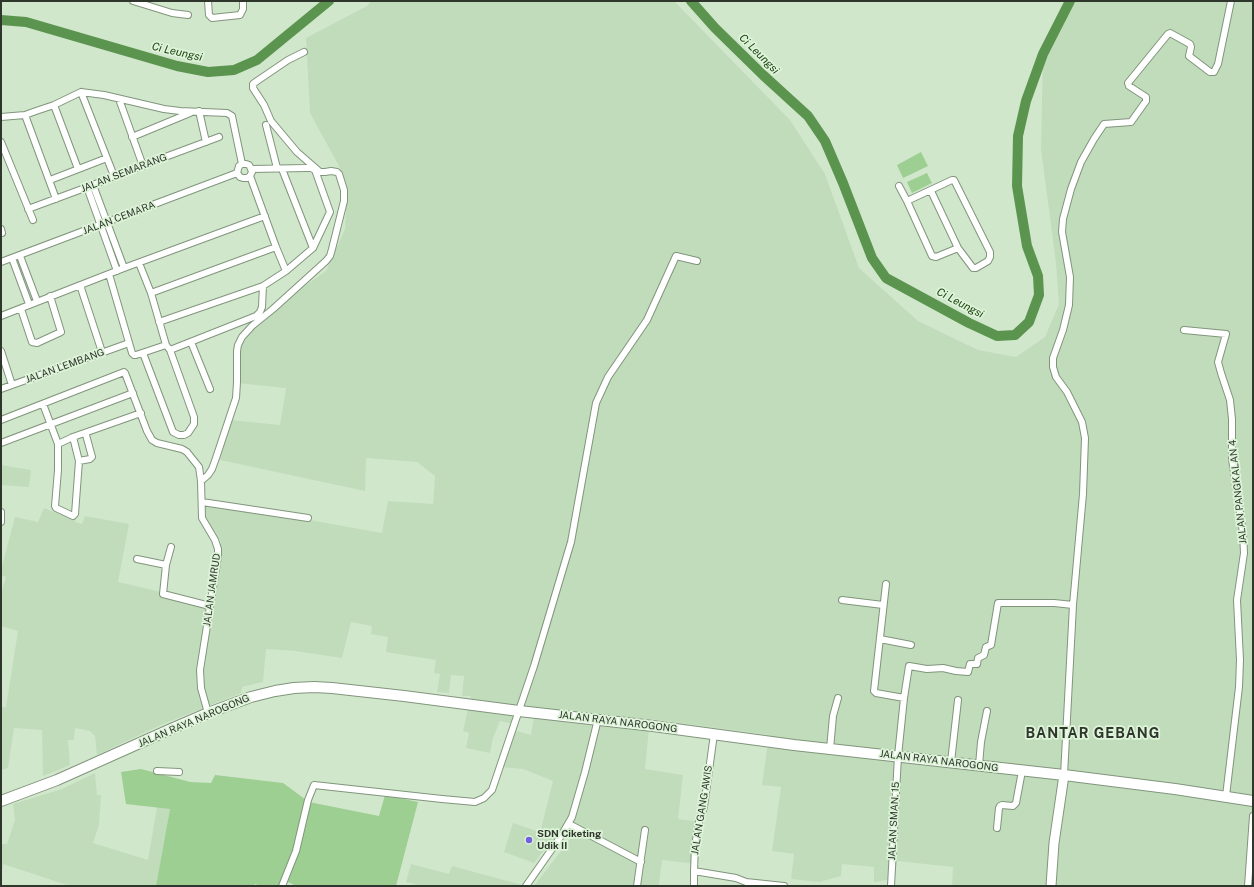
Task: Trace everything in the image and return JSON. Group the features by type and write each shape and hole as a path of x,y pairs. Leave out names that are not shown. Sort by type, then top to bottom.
{"main road":[{"name":"JALAN RAYA NAROGONG","path":"1,801 57,780 208,713 251,697 275,691 314,687 404,696 830,749 1064,775 1226,796 1253,801"}],"street":[{"path":"133,1 172,13 188,15"},
{"path":"208,1 209,16 212,18 240,15 243,9 243,1"},
{"path":"1051,886 1054,843 1064,775 1073,605 1083,494 1085,438 1082,422 1067,392 1056,377 1052,362 1063,330 1069,305 1070,278 1062,232 1063,219 1071,188 1083,158 1094,139 1105,124 1131,122 1146,101 1146,97 1129,86 1128,83 1168,34 1171,34 1190,44 1189,57 1213,73 1218,64 1231,1"},
{"path":"201,481 212,469 236,398 237,351 242,337 247,330 273,309 330,256 343,206 344,195 339,174 334,171 320,172 297,152 271,121 264,105 253,88 253,84 257,81 288,60 304,52"},
{"path":"81,92 114,176"},
{"path":"1,117 25,115 54,105 81,92 104,95 164,109 227,113 231,115 242,164"},
{"path":"119,99 143,166"},
{"path":"54,105 78,169"},
{"path":"132,137 196,111"},
{"path":"196,111 206,142"},
{"path":"25,115 56,199"},
{"path":"266,125 280,168 313,248"},
{"name":"JALAN SEMARANG","path":"28,209 219,137"},
{"path":"1,142 33,220"},
{"path":"50,180 107,158"},
{"path":"242,164 249,165 251,169 252,172 250,176 286,271"},
{"path":"242,164 239,166 237,172 240,177 247,178 250,176"},
{"path":"159,322 263,286 286,271 313,248 330,212 316,172 313,168 251,169"},
{"name":"JALAN CEMARA","path":"1,262 237,172"},
{"path":"907,201 952,180 955,181 990,252 988,261 976,268 973,268 958,248 931,190"},
{"path":"90,186 104,224 124,268"},
{"path":"899,186 932,256 936,257 958,248"},
{"path":"1,316 21,309 36,301 265,216"},
{"path":"104,224 117,271"},
{"path":"151,293 276,247"},
{"path":"20,256 36,301"},
{"path":"282,886 296,851 308,800 314,785 475,802 484,798 492,790 520,711 571,542 596,403 608,376 646,320 676,256 697,261"},
{"path":"12,258 29,304"},
{"path":"139,263 151,293 168,348 194,417 194,424 188,433 179,435 173,432 143,353"},
{"path":"109,274 132,353 134,355 191,342 256,316 262,308 263,286"},
{"path":"80,285 102,352"},
{"path":"21,309 32,342 37,343 59,334 61,332 50,296"},
{"name":"JALAN PANGKALAN 4","path":"1184,330 1226,334 1218,362 1220,373 1230,400 1232,459 1243,533 1244,553 1237,600 1240,660 1239,687 1226,796"},
{"path":"191,342 210,389"},
{"name":"JALAN LEMBANG","path":"1,389 129,343"},
{"path":"1,351 12,385"},
{"name":"JALAN JAMRUD","path":"1,420 123,372 125,373 152,440 187,452 200,469 202,518 215,540 218,549 200,670 201,688 208,713"},
{"path":"1,443 133,393"},
{"path":"43,404 58,444 58,470 54,506 73,516 75,514 79,461 73,437"},
{"path":"58,444 73,437 141,413"},
{"path":"79,461 90,459 92,457 86,435"},
{"path":"202,502 308,518"},
{"path":"1,512 1,522"},
{"path":"171,547 166,565 163,594 210,606"},
{"path":"137,559 166,565"},
{"path":"886,584 874,691 876,693 904,698"},
{"path":"842,600 883,605"},
{"name":"JALAN SMAN. 15","path":"891,886 898,756 909,666 927,669 943,668 968,672 970,664 977,664 978,658 984,655 986,647 991,645 998,603 1054,603 1073,605"},
{"path":"880,639 911,644"},
{"path":"830,749 838,698"},
{"path":"951,762 958,700"},
{"path":"979,765 981,742 987,711"},
{"path":"526,886 569,824 586,772 598,720"},
{"name":"JALAN GANG AWIS","path":"694,886 699,822 704,807 704,785 714,734"},
{"path":"157,771 179,772"},
{"path":"997,828 1000,806 1013,806 1016,803 1022,771"},
{"path":"1248,886 1253,816"},
{"path":"569,824 640,862"},
{"path":"637,886 645,830"},
{"path":"694,871 736,878 746,882 784,886"}],"shaded area":[{"path":"371,1 674,1 790,120 825,174 859,268 918,321 978,350 1016,357 1045,337 1059,304 1056,263 1041,149 1043,54 1070,1 1253,1 1253,886 952,886 953,867 897,861 895,879 874,882 874,867 842,864 841,876 819,882 791,879 794,854 772,851 781,787 762,785 769,735 650,719 645,769 683,775 678,819 701,822 696,864 662,860 659,885 663,886 534,886 571,838 541,829 553,781 523,769 501,767 513,730 531,735 534,717 518,714 514,724 500,721 493,738 490,753 466,748 469,733 463,731 471,696 462,696 464,676 451,675 449,693 437,692 440,674 434,673 436,660 386,652 388,637 371,634 372,626 351,622 342,658 295,651 266,649 263,682 242,687 241,693 163,724 97,755 95,736 90,731 75,728 74,740 68,740 70,765 43,776 42,730 14,728 8,768 1,770 1,707 6,707 18,631 1,626 1,594 6,577 1,575 1,570 15,517 38,522 44,508 54,512 56,509 76,518 75,522 82,524 85,516 129,524 118,582 210,603 221,542 203,512 209,502 382,533 388,501 433,504 435,476 417,462 366,458 365,491 220,460 230,420 280,425 286,388 237,383 242,338 254,322 326,271 345,229 347,193 339,166 310,113 306,38 367,6"},
{"path":"1,465 31,470 29,487 1,485"},
{"path":"95,773 97,795 101,795 99,825 93,843 148,860 157,807 170,809 156,886 70,886 3,864 1,877 1,844 7,844 15,820 13,804 62,789"},
{"name":"SDN Ciketing Udik II","path":"513,823 554,837 534,863 504,852"},
{"path":"411,864 449,874 452,866 526,886 421,886 406,882"}],"green space":[{"path":"921,152 928,166 903,178 897,165"},
{"path":"927,173 932,183 912,193 907,182"},
{"path":"141,769 190,782 211,783 215,775 283,783 309,802 379,816 385,795 418,802 396,886 296,886 286,881 282,886 260,886 255,884 254,886 156,886 170,809 126,804 121,772"}],"waterway":[{"name":"Ci Leungsi","path":"1,20 26,22 177,66 208,72 234,70 257,60 329,1"},
{"name":"Ci Leungsi","path":"691,1 715,28 808,116 825,141 872,258 886,278 969,323 997,336 1015,335 1029,322 1039,295 1038,276 1027,246 1017,186 1018,136 1026,101 1043,54 1070,1"}],"place":[{"name":"SDN Ciketing Udik II","path":"529,840"}],"district":[{"name":"BANTAR GEBANG","path":"1093,734"}]}
